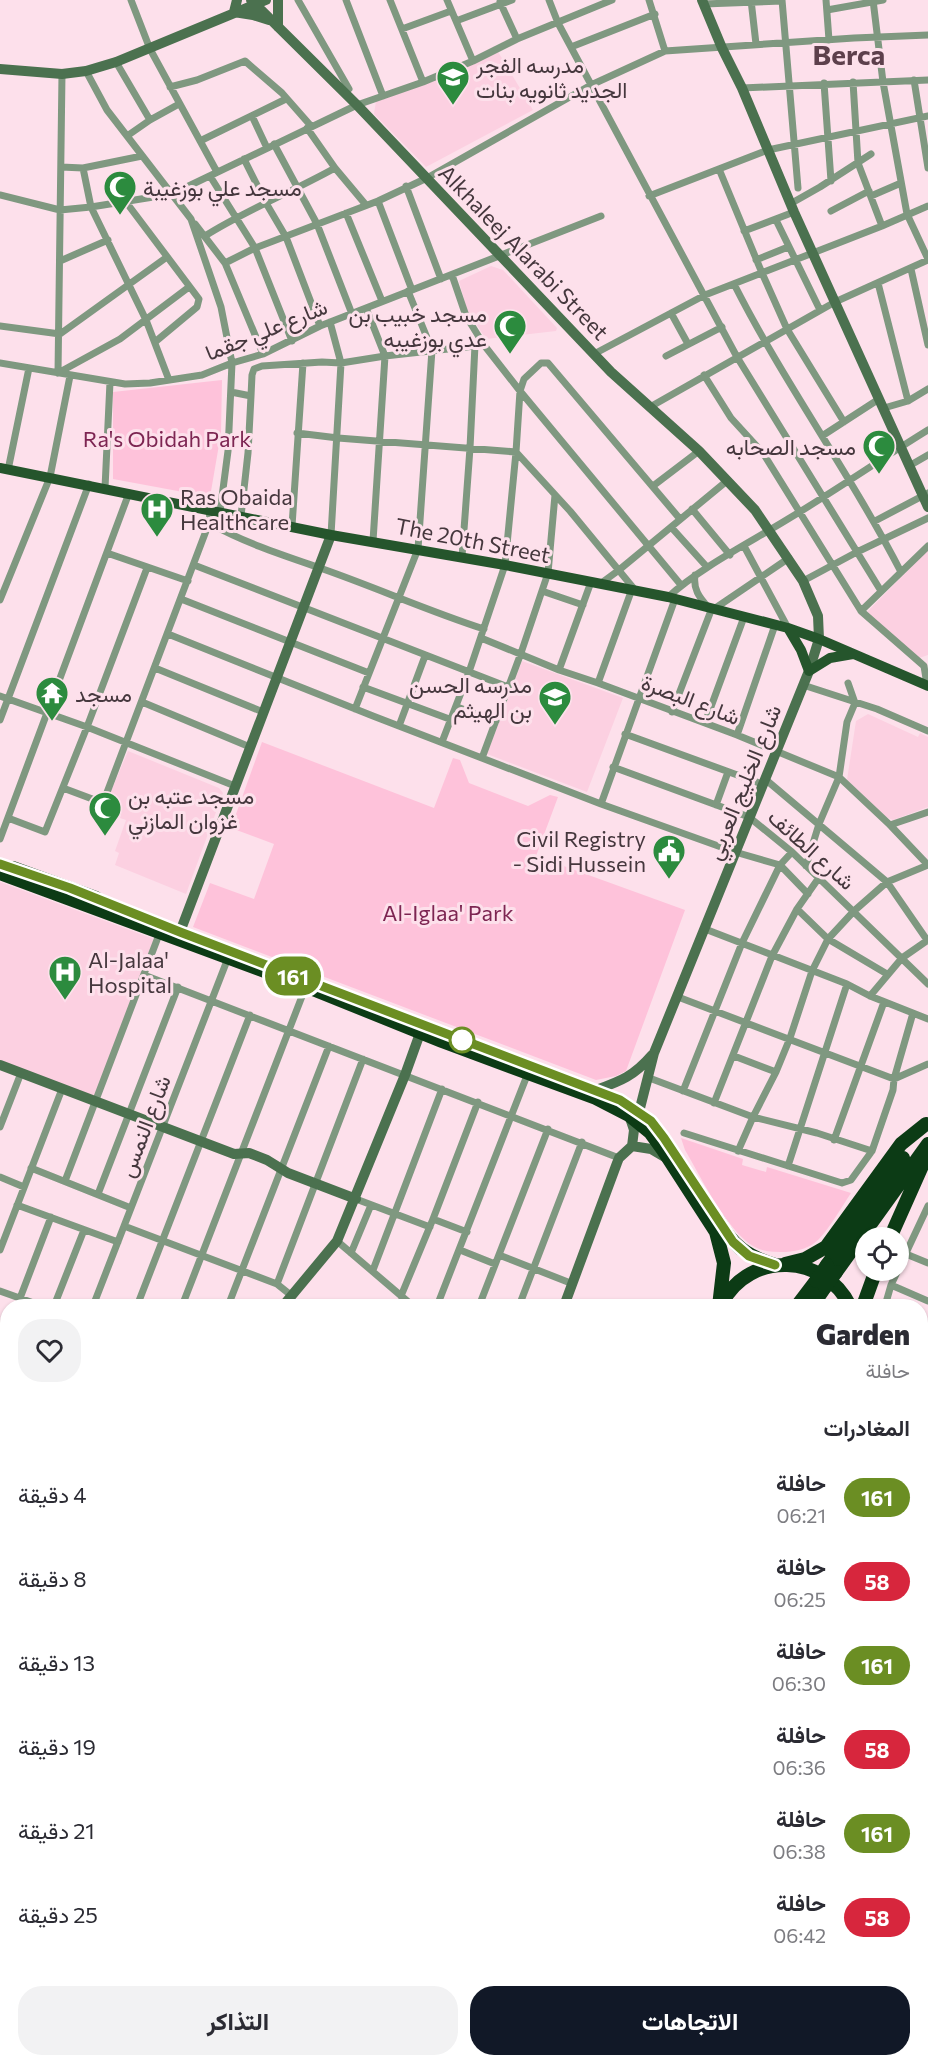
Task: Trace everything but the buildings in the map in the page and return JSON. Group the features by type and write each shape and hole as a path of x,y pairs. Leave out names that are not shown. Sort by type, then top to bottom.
{"highway":[{"path":"0,864 160,932 228,958 620,1100 650,1132 711,1224 720,1242 724,1263 721,1299"},
{"path":"0,873 180,932 651,1121 676,1153 733,1242 749,1256 780,1264 797,1265 820,1274 839,1289 845,1299"},
{"path":"725,1299 742,1279 763,1267 805,1259 826,1247 901,1144 927,1123"},
{"path":"832,1269 927,1123"},
{"path":"804,1299 832,1269 928,1144"},
{"path":"895,1227 928,1153"},
{"path":"866,1299 872,1281"},
{"path":"815,1299 820,1284"}],"main road":[{"name":"The 20th Street","path":"4,469 89,484 332,535 506,564 671,598 788,628 928,685"},
{"path":"788,628 801,650 809,671 830,658 855,654"}],"street":[{"path":"131,0 150,49 200,141 234,217 255,248 292,341"},
{"path":"234,12 237,0"},
{"path":"0,69 62,74 86,71 150,49 253,2 266,0"},
{"path":"234,12 253,15 275,24 278,0"},
{"path":"298,0 349,89"},
{"path":"346,0 383,96"},
{"path":"390,0 423,82"},
{"path":"447,0 473,61"},
{"path":"456,21 500,2 512,0"},
{"path":"549,0 558,23 649,196 737,357 881,591"},
{"path":"0,195 60,210 172,194 357,105 423,82 599,3 612,0"},
{"path":"649,0 666,51"},
{"path":"798,188 782,0 706,2 722,48 742,88 792,208 909,466 926,494 928,507"},
{"path":"826,0 829,40"},
{"path":"827,10 883,0"},
{"path":"751,1 756,44"},
{"path":"650,407 835,302 928,260 907,214 882,81 873,1"},
{"name":"Alkhaleej Alarabi Street","path":"253,2 357,105 611,372 728,480 769,529"},
{"path":"500,2 517,39"},
{"path":"402,29 451,11"},
{"path":"571,47 655,14"},
{"path":"225,263 255,248 378,201 427,178 591,85 666,51 928,34"},
{"path":"170,87 197,80 245,61 286,99 309,127 335,168 366,205"},
{"path":"116,62 150,120"},
{"path":"86,71 107,110 225,263 263,354"},
{"path":"58,373 62,74"},
{"path":"914,80 924,117 928,168"},
{"path":"742,88 928,80"},
{"path":"853,82 858,163 882,226"},
{"path":"824,83 831,180"},
{"path":"200,141 286,99"},
{"path":"127,136 179,104"},
{"path":"252,116 317,224 352,314"},
{"path":"649,196 768,150 924,117"},
{"path":"744,231 776,220 871,154"},
{"path":"61,167 82,168 142,156"},
{"path":"244,159 286,237 320,326"},
{"path":"82,168 91,207 146,320 169,380"},
{"path":"205,236 234,217 297,189 335,168"},
{"path":"719,169 787,329 844,422"},
{"path":"831,211 901,183"},
{"path":"406,186 441,279"},
{"path":"355,709 418,549 432,350 378,201"},
{"path":"126,202 199,299 200,304 155,342"},
{"path":"594,354 705,295 928,206"},
{"path":"346,213 382,301"},
{"name":"شارع علي جقما","path":"0,363 125,384 202,375 263,354 320,326 601,216"},
{"path":"63,789 103,803 215,511 228,451 232,363 221,307 191,219"},
{"path":"776,220 820,310"},
{"path":"60,261 108,240"},
{"path":"756,260 788,247"},
{"path":"0,326 60,334 167,257"},
{"path":"910,268 928,345"},
{"path":"452,275 466,316 484,345 525,398 681,585"},
{"path":"734,284 764,342 849,479 902,572"},
{"path":"878,284 908,401"},
{"path":"58,373 120,339 189,287"},
{"path":"366,308 385,356 372,541"},
{"path":"671,313 688,344"},
{"path":"180,932 332,535 342,363 330,322"},
{"path":"666,356 722,327"},
{"path":"462,557 475,345"},
{"path":"241,516 254,369 262,366 303,363 342,363 484,345"},
{"path":"292,526 303,363"},
{"path":"442,742 457,707 506,564 520,391 524,379 541,363 548,363 680,519"},
{"path":"4,469 29,368"},
{"path":"705,375 731,418 763,453 861,611 926,666 928,685"},
{"path":"0,600 50,477 70,376"},
{"path":"105,488 110,382"},
{"path":"822,436 844,422 881,404 908,401 928,389"},
{"path":"231,392 251,396"},
{"path":"519,406 525,398"},
{"path":"601,804 625,734 640,699 671,598 681,585 928,430"},
{"path":"297,433 516,453 555,495 619,570 633,590 598,683"},
{"path":"653,486 699,451"},
{"path":"909,466 928,455"},
{"path":"559,670 583,605 595,583 619,570 728,480"},
{"path":"0,720 89,484"},
{"path":"0,839 129,493"},
{"path":"874,521 926,494"},
{"path":"482,758 548,573 555,495"},
{"path":"692,509 730,555"},
{"path":"803,581 928,518"},
{"path":"209,523 243,541 484,629"},
{"path":"671,527 707,567"},
{"name":"شارع الخليج العربي","path":"634,1114 654,1053 809,671 819,639 818,616 810,594 769,529"},
{"path":"744,546 788,628"},
{"path":"861,611 928,546"},
{"path":"107,553 188,581"},
{"path":"672,712 711,608 789,558"},
{"path":"194,565 508,687"},
{"path":"8,818 45,832 147,568"},
{"path":"695,575 695,587 698,594 711,608"},
{"path":"542,591 583,605"},
{"path":"181,599 369,673"},
{"path":"705,723 744,617"},
{"path":"737,735 775,625"},
{"path":"168,634 601,804 735,852 780,865 808,894"},
{"name":"شارع البصرة","path":"481,638 559,670 737,735 839,777 928,865"},
{"path":"399,726 425,656"},
{"path":"155,668 263,712"},
{"path":"806,866 819,824 839,777 847,722 855,703 848,683"},
{"path":"803,685 877,709 928,731"},
{"path":"363,687 452,720"},
{"path":"0,696 87,727 235,786"},
{"path":"142,702 250,747"},
{"path":"457,707 496,721"},
{"path":"625,734 728,772 764,781 887,882 927,940 902,958 870,996"},
{"name":"شارع الطائف","path":"613,767 749,817 792,852 928,984"},
{"path":"716,805 728,772"},
{"path":"890,825 928,812"},
{"path":"683,1091 742,943 780,865 792,852"},
{"path":"738,1151 776,1072 812,971 828,939 854,911 887,882 928,865"},
{"path":"714,1103 772,956 797,909 818,879"},
{"path":"797,909 828,939 887,974"},
{"path":"705,929 847,984 870,996 928,1019"},
{"path":"65,1181 160,932"},
{"name":"شارع النمس","path":"96,1299 228,958"},
{"path":"144,975 619,1158"},
{"path":"788,1166 847,984"},
{"path":"185,1299 306,986"},
{"path":"98,1194 178,987"},
{"path":"678,997 894,1079 928,1064"},
{"path":"834,1140 884,1002"},
{"path":"684,1133 842,1183 847,1182 872,1151 893,1090 913,1013"},
{"path":"140,1299 250,1016"},
{"path":"289,1299 337,1241 356,1199 422,1029"},
{"path":"231,1299 329,1046"},
{"name":"شارع الخليج العربي","path":"596,1090 633,1075 654,1053"},
{"path":"734,1056 776,1072"},
{"path":"277,1284 363,1059"},
{"path":"0,1065 234,1154 249,1153 316,1183 429,1227"},
{"path":"0,1127 21,1073"},
{"path":"440,1299 528,1073"},
{"path":"652,1079 753,1117 799,1128 872,1151"},
{"path":"0,1250 62,1089"},
{"path":"373,1270 442,1089"},
{"path":"401,1296 478,1102"},
{"path":"567,1299 619,1158 632,1146 634,1114"},
{"path":"482,1299 548,1129"},
{"path":"522,1299 582,1142"},
{"path":"632,1146 651,1149 670,1160"},
{"path":"31,1168 131,1208"},
{"path":"0,1177 24,1186"},
{"path":"17,1205 118,1242"},
{"path":"351,1253 371,1205"},
{"path":"909,1248 926,1215 928,1206"},
{"path":"0,1291 20,1298 51,1217"},
{"path":"433,1219 467,1232"},
{"path":"124,1226 277,1284 292,1296"},
{"path":"57,1299 84,1230"},
{"path":"337,1241 405,1299"},
{"path":"460,1250 495,1264"},
{"path":"499,1255 573,1284"},
{"path":"909,1255 928,1263"},
{"path":"887,1299 893,1281"},
{"path":"891,1285 923,1299"}],"shaded area":[{"name":"مدرسه الفجر الجديد ثانويه بنات","path":"497,50 533,110 426,167 374,114 376,101"},
{"path":"491,266 503,270 557,328 556,331 486,339 467,310 459,281"},
{"path":"928,550 928,655 919,658 867,612"},
{"name":"مدرسه الحسن بن الهيثم","path":"522,661 623,698 587,792 487,754"},
{"path":"868,714 918,737 920,733 928,737 928,807 893,820 886,817 847,780 856,721"},
{"path":"128,751 219,788 223,793 186,894 115,865 119,853 115,851 126,820 120,818 121,815 104,808"},
{"name":"Al-Jalaa' Hospital","path":"0,882 154,939 94,1097 0,1062"}],"green space":[{"name":"Ra's Obidah Park","path":"222,380 221,433 210,497 113,479 113,392"},
{"name":"Al-Iglaa' Park","path":"262,742 434,808 453,758 460,760 469,783 528,806 550,795 558,797 536,856 685,910 626,1071 616,1076 596,1080 193,927 210,883 254,899 274,844 231,828"},
{"path":"681,1138 743,1159 742,1165 766,1172 767,1167 851,1193 828,1228 812,1245 786,1252 759,1249 737,1233 717,1206 685,1150"}],"bus line":[{"name":"161","path":"0,864 70,888 620,1100 651,1121 676,1153 733,1242 749,1256 775,1265"}],"place":[{"name":"مدرسه الفجر الجديد ثانويه بنات","path":"453,106"},
{"name":"مسجد علي بوزغيبة","path":"120,216"},
{"name":"مسجد خبيب بن عدي بوزغيبه","path":"510,355"},
{"name":"مسجد الصحابه","path":"879,475"},
{"name":"Ras Obaida Healthcare","path":"157,538"},
{"name":"مسجد","path":"52,722"},
{"name":"مدرسه الحسن بن الهيثم","path":"555,726"},
{"name":"مسجد عتبه بن غزوان المازني","path":"105,837"},
{"name":"Civil Registry - Sidi Hussein","path":"669,880"},
{"name":"Al-Jalaa' Hospital","path":"65,1001"}],"district":[{"name":"Berca","path":"849,54"}]}
